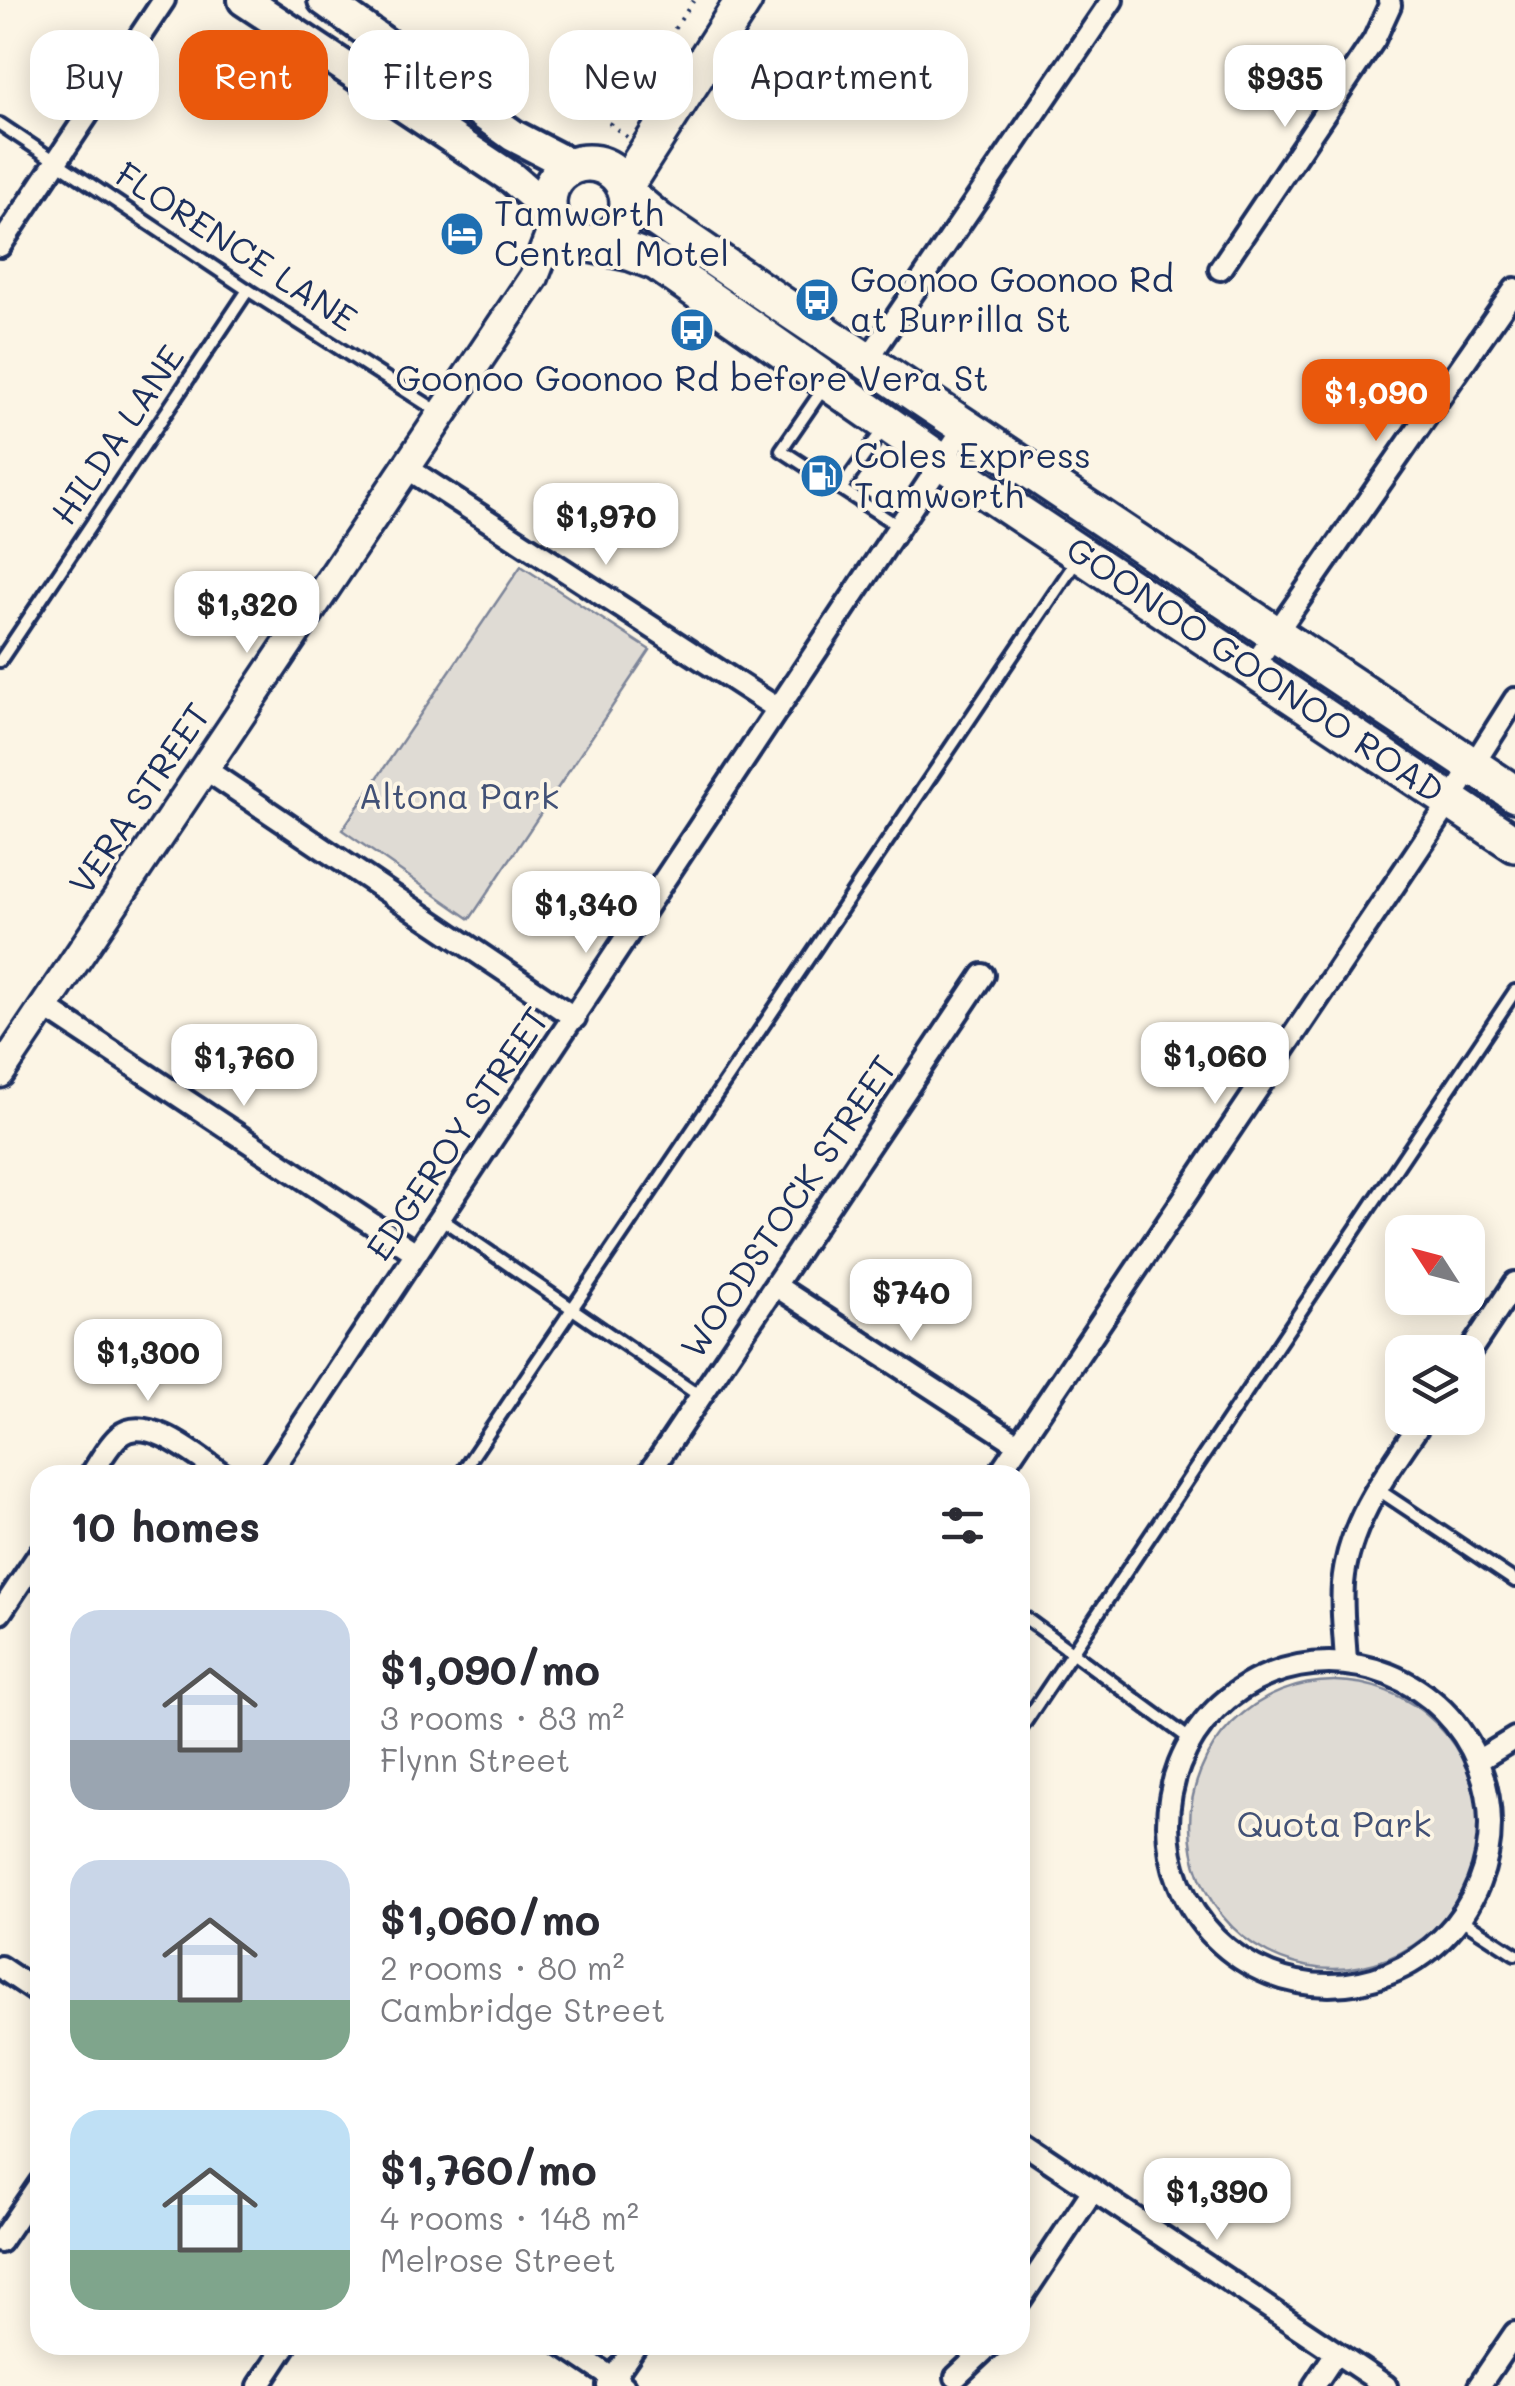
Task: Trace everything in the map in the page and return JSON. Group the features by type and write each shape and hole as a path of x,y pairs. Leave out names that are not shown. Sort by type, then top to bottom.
{"highway":[{"path":"583,165 617,174 626,190 628,209 615,233 567,230 553,184 583,165 614,154 630,140 723,0"},
{"path":"626,190 744,0"},
{"name":"GOONOO GOONOO ROAD","path":"626,190 686,240 1515,794"},
{"name":"GOONOO GOONOO ROAD","path":"567,230 656,262 942,462 1515,844"}],"main road":[{"name":"GOONOO GOONOO ROAD","path":"244,0 512,178 567,230"},
{"path":"324,0 514,136 583,165"}],"street":[{"path":"0,246 164,0"},
{"path":"866,362 1112,0"},
{"path":"1220,268 1374,40 1389,0"},
{"name":"VERA STREET","path":"3,1062 45,1007 567,230"},
{"path":"1251,668 1515,289"},
{"name":"EDGEROY STREET","path":"276,1465 964,428"},
{"path":"407,468 778,710"},
{"path":"1004,1465 1515,699"},
{"path":"205,769 575,1018"},
{"name":"WOODSTOCK STREET","path":"655,1465 983,975"},
{"path":"45,1007 416,1254"},
{"path":"1481,1335 1515,1283"},
{"path":"776,1286 1018,1444"},
{"path":"99,1465 118,1436 144,1429 167,1437 209,1465"},
{"path":"1346,1662 1343,1586 1347,1561 1363,1515 1413,1435"},
{"path":"0,1613 30,1568"},
{"path":"1346,1662 1388,1673 1426,1693 1457,1723 1479,1760 1491,1814 1485,1869 1461,1919 1422,1958 1372,1982 1317,1987 1263,1974 1218,1943 1184,1899 1168,1846 1170,1791 1191,1740 1220,1704 1258,1679 1300,1664 1346,1662"},
{"path":"1479,1760 1515,1738"},
{"path":"0,1967 30,1987"},
{"path":"1030,2148 1386,2386"},
{"path":"1030,2285 1093,2190"},
{"path":"0,2242 30,2198"},
{"path":"1479,2386 1515,2333"},
{"path":"1314,2386 1336,2353"},
{"path":"258,2386 279,2355"},
{"path":"576,2355 615,2384 631,2355"},
{"path":"956,2376 979,2355"}],"lane":[{"name":"FLORENCE LANE","path":"0,124 248,290 443,414"},
{"name":"HILDA LANE","path":"0,661 248,290"},
{"path":"828,382 780,450 899,526"},
{"path":"841,489 887,423"},
{"path":"467,1465 1081,554"},
{"path":"1030,1715 1515,991"},
{"path":"440,1218 701,1397"},
{"path":"1377,1489 1515,1581"},
{"path":"1030,1621 1191,1740"},
{"path":"1461,1919 1515,1954"}],"path":[{"path":"630,140 610,124 694,0"}],"green space":[{"name":"Altona Park","path":"521,566 650,650 470,919 342,830"},
{"name":"Quota Park","path":"1334,1681 1362,1683 1389,1692 1436,1723 1467,1770 1476,1797 1476,1853 1467,1880 1436,1927 1389,1958 1362,1967 1334,1969 1306,1967 1279,1958 1232,1927 1201,1880 1192,1853 1190,1825 1192,1797 1201,1770 1232,1723 1279,1692 1306,1683"}],"place":[{"name":"Tamworth Central Motel","path":"462,234"},
{"name":"Goonoo Goonoo Rd at Burrilla St","path":"817,300"},
{"name":"Goonoo Goonoo Rd before Vera St","path":"692,330"},
{"name":"Coles Express Tamworth","path":"822,476"}]}
